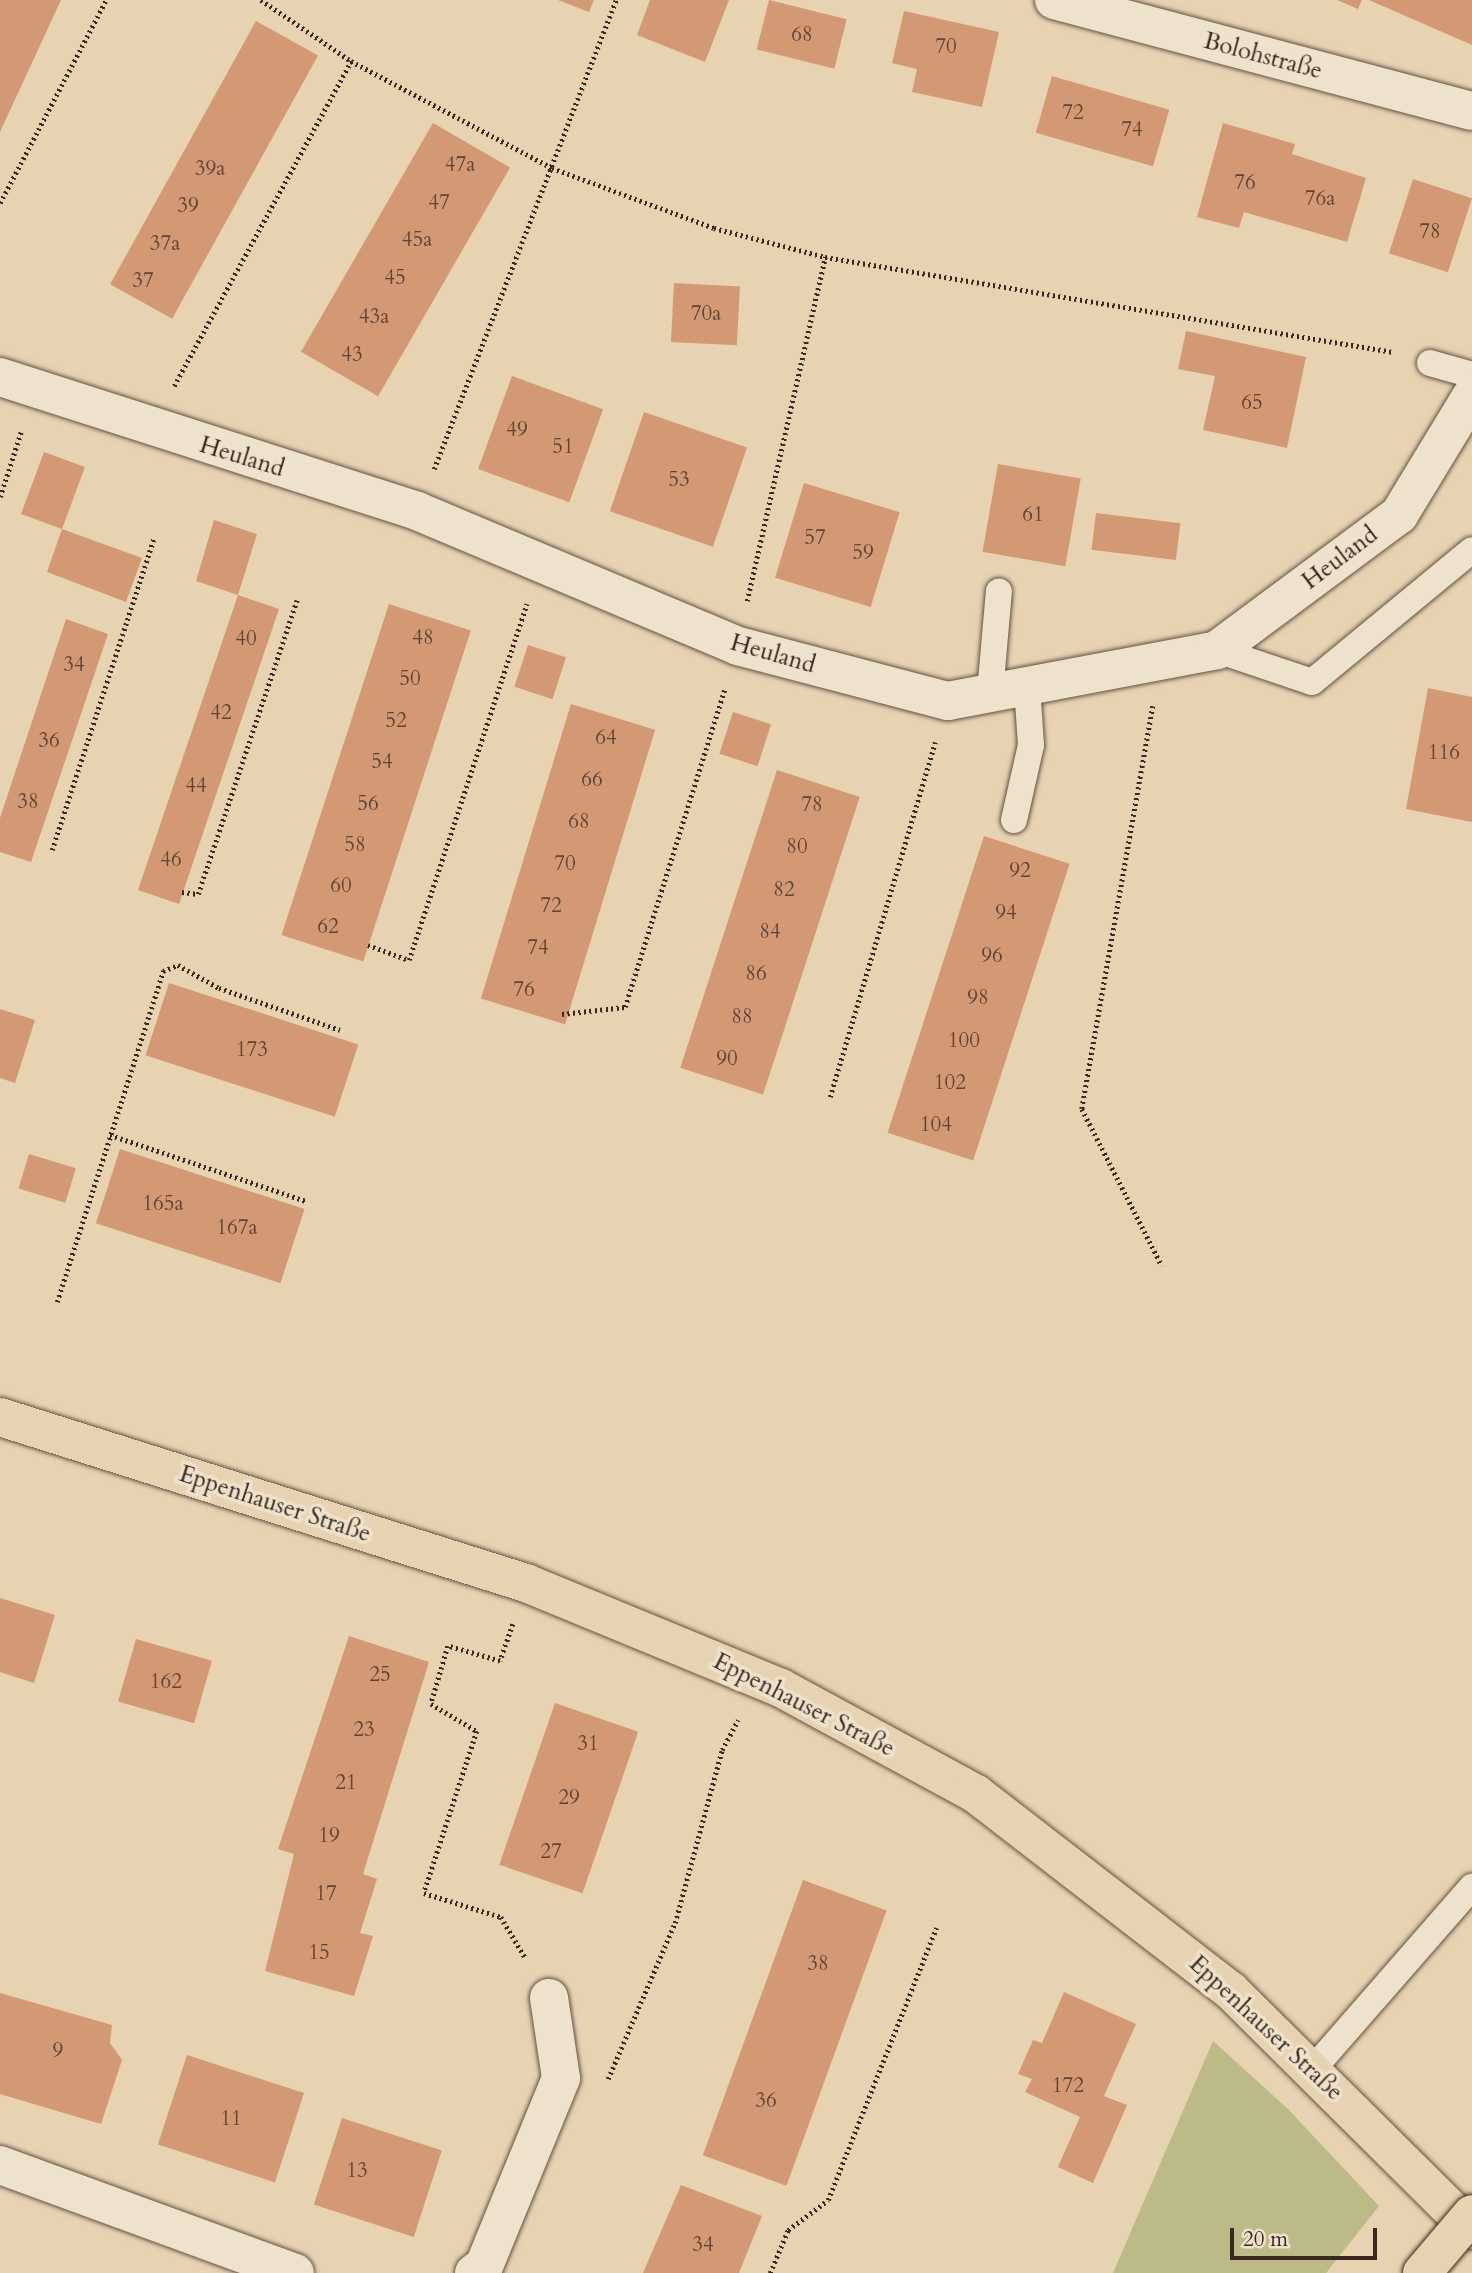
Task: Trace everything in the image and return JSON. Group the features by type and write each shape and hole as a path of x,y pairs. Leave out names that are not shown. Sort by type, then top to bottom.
{"main road":[{"name":"Eppenhauser Straße","path":"0,1417 526,1583 760,1678 976,1794 1114,1895 1313,2069 1472,2230"},
{"path":"1422,2273 1472,2214"}],"street":[{"name":"Bolohstraße","path":"1054,0 1472,111"},
{"name":"Heuland","path":"18,380 150,429 417,511 738,646 948,701 1217,650 1399,515 1472,395"},
{"path":"474,2273 484,2266 561,2078 549,1998"},
{"path":"0,2165 295,2273"}],"lane":[{"path":"1430,363 1472,375"},
{"path":"1217,650 1311,681 1472,550"},
{"path":"990,693 999,591"},
{"path":"1014,820 1031,745 1027,686"},
{"path":"1313,2069 1472,1887"}],"path":[{"path":"0,203 106,0"},
{"path":"261,0 351,61 552,168 714,228 825,257 1380,348 1430,363"},
{"path":"417,511 616,0"},
{"path":"150,429 351,61"},
{"path":"562,1014 625,1007 738,646 825,257"},
{"path":"0,497 18,380"},
{"path":"52,850 154,538"},
{"path":"368,945 409,960 540,563"},
{"path":"183,892 198,894 297,600"},
{"path":"1161,661 1082,1108 1163,1266"},
{"path":"830,1097 948,701"},
{"path":"57,1302 163,971 178,965 219,988 340,1030"},
{"path":"110,1135 306,1201"},
{"path":"526,1583 500,1661 448,1646 431,1703 477,1731 424,1893 501,1917 549,1998"},
{"path":"605,2086 675,1923 722,1750 760,1678"},
{"path":"770,2273 788,2230 828,2200 936,1928"}],"shaded area":[{"path":"1213,2041 1288,2109 1379,2206 1326,2273 1113,2273"}],"building":[{"path":"0,0 61,0 0,132"},
{"path":"558,0 594,0 589,12"},
{"path":"650,0 729,0 705,62 637,35"},
{"path":"769,0 847,19 834,69 757,49"},
{"path":"1337,0 1362,0 1358,9"},
{"path":"1369,0 1472,0 1472,45"},
{"path":"904,11 999,32 982,107 912,92 917,69 892,63"},
{"path":"256,21 318,55 172,319 110,284"},
{"path":"1052,76 1169,110 1153,166 1036,133"},
{"path":"433,123 510,167 378,396 301,352"},
{"path":"1223,123 1295,144 1292,154 1366,178 1347,242 1244,212 1239,228 1197,217"},
{"path":"1413,179 1472,198 1448,272 1389,253"},
{"path":"674,283 740,286 737,345 671,342"},
{"path":"1186,331 1306,357 1287,448 1203,430 1215,376 1178,369"},
{"path":"512,376 603,409 569,502 478,469"},
{"path":"644,412 747,447 713,547 610,511"},
{"path":"44,452 85,467 62,529 21,514"},
{"path":"998,464 1081,479 1065,566 983,552"},
{"path":"804,483 900,512 871,607 775,578"},
{"path":"1096,513 1180,523 1176,560 1091,550"},
{"path":"214,520 257,534 238,595 196,581"},
{"path":"62,529 142,558 126,602 47,572"},
{"path":"238,595 279,609 179,904 138,890"},
{"path":"389,604 471,631 363,962 281,935"},
{"path":"66,619 108,634 31,862 0,852 0,818"},
{"path":"528,645 566,657 552,699 514,687"},
{"path":"1428,688 1472,697 1472,822 1406,809"},
{"path":"571,704 655,730 565,1024 481,999"},
{"path":"733,712 771,724 757,766 719,754"},
{"path":"777,770 860,797 763,1095 680,1068"},
{"path":"984,836 1070,864 973,1161 888,1133"},
{"path":"169,983 358,1044 335,1117 146,1055"},
{"path":"0,1009 35,1020 15,1083 0,1078"},
{"path":"120,1149 305,1209 280,1283 96,1223"},
{"path":"29,1154 76,1168 65,1203 18,1188"},
{"path":"0,1598 55,1615 34,1683 0,1672"},
{"path":"349,1636 429,1662 363,1874 377,1879 360,1933 373,1936 354,1996 265,1971 294,1854 278,1849"},
{"path":"136,1639 212,1661 194,1723 118,1701"},
{"path":"555,1703 638,1732 583,1893 499,1865"},
{"path":"803,1880 887,1910 786,2186 703,2155"},
{"path":"1064,1992 1136,2024 1104,2096 1127,2105 1093,2183 1058,2167 1080,2117 1025,2092 1032,2079 1018,2074 1033,2040 1042,2043"},
{"path":"0,1993 112,2025 110,2043 122,2060 101,2124 0,2094"},
{"path":"187,2055 304,2093 275,2182 158,2144"},
{"path":"342,2118 442,2150 414,2237 314,2205"},
{"path":"681,2185 762,2216 739,2273 643,2273"}]}
